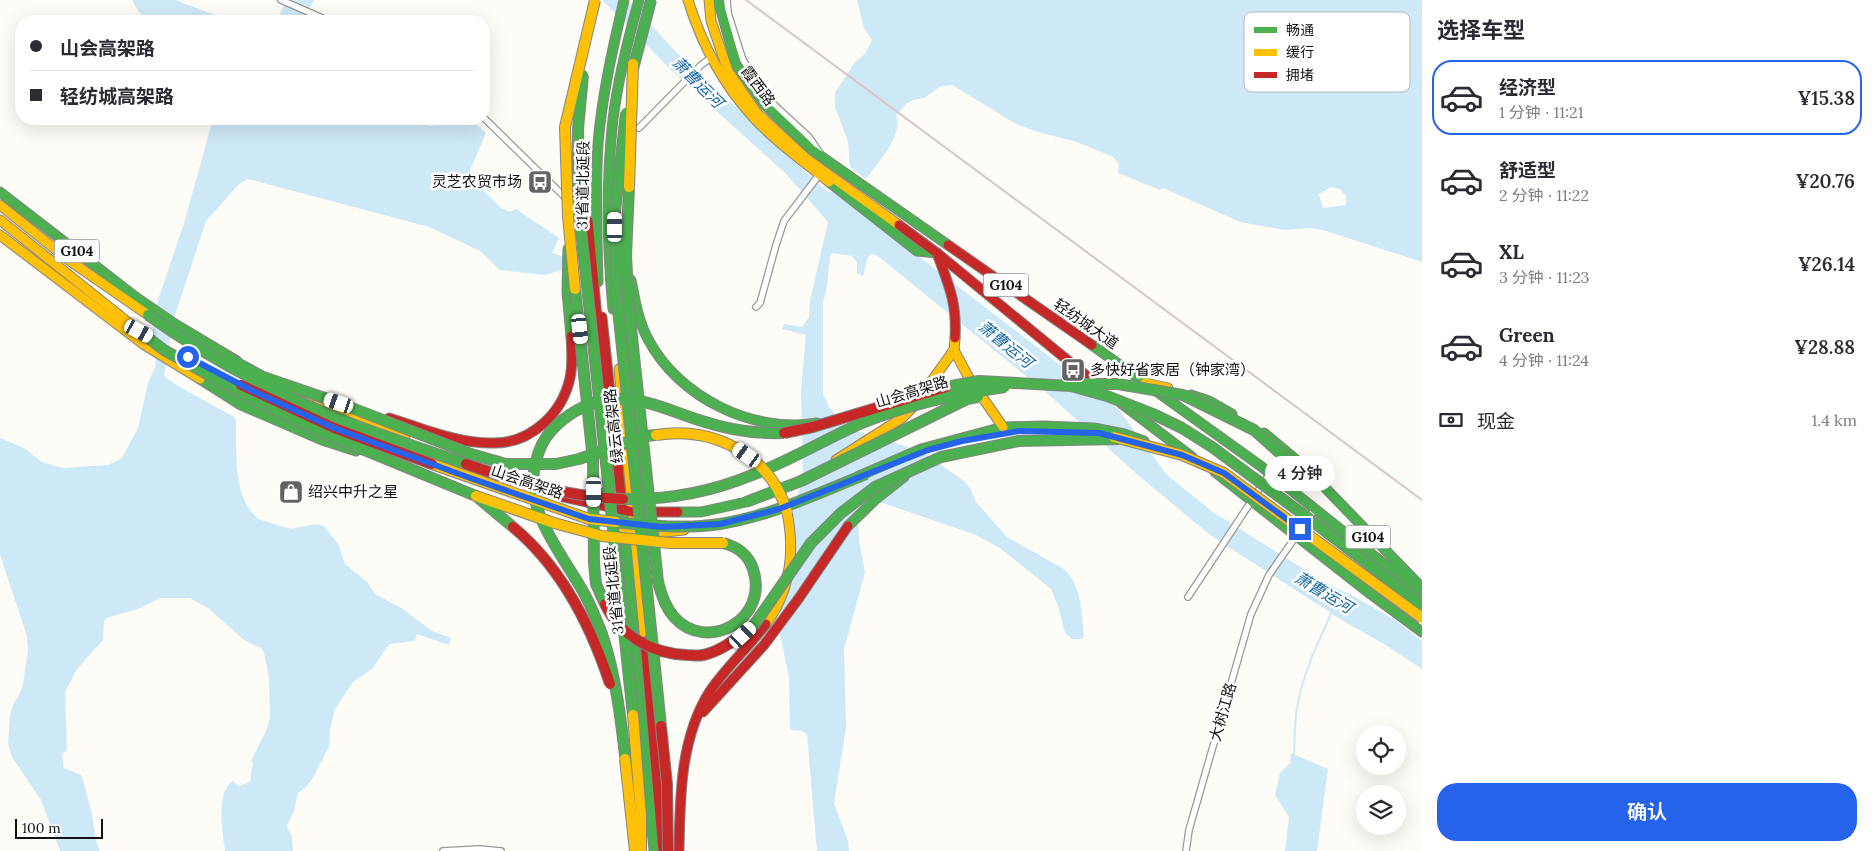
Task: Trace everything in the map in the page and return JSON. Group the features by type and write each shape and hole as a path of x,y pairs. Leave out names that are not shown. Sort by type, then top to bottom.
{"main road":[{"path":"358,410 449,435 491,443 507,442 533,432 543,424 562,401 569,384 572,351 568,306 568,216 565,127 596,0"},
{"name":"绿云高架路","path":"596,0 585,49 582,79 578,129 578,202 636,742 641,816 641,851"},
{"name":"31省道北延段","path":"624,0 612,51 600,126 597,205 598,286 617,460 628,512 624,534 654,851"},
{"path":"639,0 623,59 613,119 607,208 628,512 636,534 663,851"},
{"path":"608,184 620,140 633,69 652,0"},
{"name":"绿云高架路","path":"652,0 633,64 622,137 615,211 617,299 667,784 668,851"},
{"path":"688,0 695,22 712,57 736,97 771,136 861,196 917,252 937,253 953,296 956,316 954,347 969,378 1003,427"},
{"name":"霞西路","path":"708,0 711,21 728,71 757,112 820,170"},
{"name":"霞西路","path":"718,0 736,64 765,105 812,150 820,170"},
{"path":"139,331 164,350 250,398 328,435 476,496 581,532 621,538 646,540 655,541 671,543 725,542 739,549 749,561 755,574 754,602 741,621 720,632 699,631 687,627 677,620 663,600 658,582 654,543 653,533 652,523 649,494 647,474 631,328 626,256 633,64"},
{"name":"轻纺城大道","path":"837,179 1145,383 1270,473 1422,591"},
{"name":"G104","path":"0,192 151,312"},
{"path":"0,198 70,260"},
{"name":"G104","path":"0,205 70,260 151,312 175,324 262,377 487,473 538,490 628,512 701,512 746,502 800,481 967,399 1038,385 1118,384 1183,395 1254,430 1315,484 1422,591"},
{"path":"568,216 593,460 596,584 600,597 608,610 627,633 642,643 669,654 688,655 702,655 727,646 754,624 811,542 841,513 875,488 940,457 1019,441 1121,436 1182,455 1224,473 1422,618"},
{"name":"G104","path":"0,220 139,331"},
{"path":"588,221 612,484"},
{"path":"0,226 63,270"},
{"name":"G104","path":"0,235 143,344 241,405 322,440 425,473 578,530 636,534 725,526 780,510 921,449 1003,427 1077,427 1121,436 1193,457"},
{"name":"G104","path":"937,253 1077,370 1216,473 1295,536 1422,632"},
{"path":"626,256 638,316 651,345 668,369 697,395 720,408 754,420 782,424 812,424 854,414"},
{"path":"151,312 263,377 358,410 471,454 506,464 556,464 579,459 646,436 674,432 699,434 724,441 756,462 771,478 782,496 787,512 793,546 789,580 769,620 740,652 708,694 694,722 682,770 679,851"},
{"name":"山会高架路","path":"151,312 175,335 258,383 343,421 482,470 553,491 609,499 645,500 674,497 716,488 746,478 863,424 912,405 964,393 1019,384"},
{"name":"山会高架路","path":"139,331 253,391 334,428 398,452 589,519 662,527 720,524 779,509 928,450 962,441 1019,431 1121,436"},
{"path":"800,481 886,428 913,407 954,347"},
{"path":"635,851 619,706 611,661 595,615 536,510 533,493 533,476 541,444 555,426 575,410 593,401 619,398 652,404 706,424 749,432 783,433 805,430 967,382 1076,387 1131,404 1194,435 1297,509 1422,606"},
{"path":"1145,383 1173,389 1209,401 1266,434 1319,480 1422,591"},
{"path":"694,722 764,645 799,598 844,530 897,481 940,457"},
{"path":"587,503 603,495 612,484 617,460"},
{"path":"476,496 531,542 572,598 602,660 616,702 626,764"}],"street":[{"path":"282,0 317,15"},
{"path":"727,0 728,13 743,60 770,100 809,137 820,170 784,221 760,303 756,307"},
{"path":"639,128 701,65 712,57"},
{"path":"490,124 588,221"},
{"path":"1188,597 1270,473"},
{"name":"大树江路","path":"1186,851 1189,830 1251,614 1269,575 1282,553 1315,509"},
{"path":"443,851 478,849 501,851"}],"water":[{"path":"132,0 175,0 215,15 142,15"},
{"path":"286,0 314,0 306,15 280,15"},
{"name":"萧曹运河","path":"602,0 628,0 675,51 828,192 835,192 1119,410 1167,475 1213,512 1324,582 1395,620 1422,641 1422,669 1210,535 1139,476 1047,393 879,257 873,254 868,257 863,276 857,273 857,263 852,256 833,253 830,257 823,302 823,394 829,407 841,421 858,431 923,452 965,482 976,502 1007,537 1064,569 1070,576 1077,591 1084,635 1082,639 1072,639 1065,633 1058,606 1051,589 1001,549 976,535 883,503 877,503 858,521 859,540 865,573 844,649 846,728 834,803 848,841 849,851 817,851 807,735 803,731 791,730 790,728 789,678 780,634 781,575 790,550 790,522 803,476 801,392 806,335 782,329 784,324 802,327 809,317 810,301 828,222 786,174 672,71"},
{"path":"857,0 1422,0 1422,262 1323,230 1309,228 1285,230 1240,222 1163,188 1160,190 1118,173 1119,164 1113,157 1077,142 1016,124 952,85 941,86 924,98 913,100 906,104 896,116 896,131 893,140 866,179 850,167 848,142 835,107 835,93 855,62 865,54 872,40 864,28","holes":["1331,187 1340,189 1346,196 1346,205 1323,208 1319,194"]},
{"path":"477,125 486,133 468,175 501,208 510,212 516,209 559,238 552,253 571,259 571,267 545,275 500,270 480,251 429,227 248,179 240,183 206,221 173,321 164,376 178,386 234,417 236,421 240,486 250,509 258,519 291,529 316,524 324,526 338,544 345,564 367,582 375,594 403,609 432,631 451,638 449,645 417,634 415,641 389,644 372,669 353,682 335,709 330,728 329,747 312,779 298,793 294,811 287,826 292,837 293,851 225,851 222,824 224,794 227,786 233,781 239,786 250,782 253,763 251,761 267,729 270,717 269,677 264,653 261,648 244,640 209,609 190,598 160,598 138,609 106,618 104,621 103,640 77,669 65,692 67,750 62,754 64,768 81,775 83,780 100,851 60,851 41,800 12,757 8,743 10,715 22,689 28,651 27,636 0,555 0,438 24,448 42,462 63,468 108,465 123,456 138,428 148,383 155,367 156,358 151,349 156,306 185,220 211,126"},
{"path":"1291,753 1328,769 1317,851 1285,851 1289,817 1275,795 1280,773 1290,763"}],"waterway":[{"name":"萧曹运河","path":"1294,755 1299,696 1311,659 1332,612"}],"railway":[{"path":"746,0 1422,500"}],"traffic: fast":[{"path":"598,282 596,196 598,144 605,89 624,0"},
{"path":"613,309 609,262 609,166 615,104 627,44 639,0"},
{"path":"633,69 651,0"},
{"path":"718,0 736,64 765,105 812,150 948,245"},
{"path":"583,75 578,129 578,202 633,715"},
{"path":"626,113 615,211 617,299 661,726"},
{"path":"829,182 917,251 937,253"},
{"path":"629,187 626,256 629,309 658,582 668,609 674,617 688,628 703,632 718,631 732,626 744,616 752,603 756,587 751,564 742,552 723,543"},
{"path":"0,192 137,298 175,324 237,361"},
{"path":"568,249 567,292 571,336"},
{"path":"631,280 639,318 648,339 661,360 678,378 698,394 720,407 743,417 768,423 793,425 817,423"},
{"path":"575,289 593,460 594,563 596,584 605,604"},
{"path":"148,315 222,363 274,390 355,425 466,464"},
{"path":"139,331 164,350 250,398 328,435 476,496 513,527"},
{"path":"1092,345 1262,467 1422,594"},
{"path":"228,358 263,377 339,403 471,454 506,464 556,464 579,459 646,436 656,435"},
{"path":"200,379 241,405 322,440 356,451"},
{"path":"946,387 979,381 1071,386 1107,396 1153,414 1182,428 1212,447 1422,605"},
{"path":"1078,384 1118,384 1183,395 1254,430 1315,484"},
{"path":"623,499 689,494 721,486 794,457 848,429 879,416 932,400 1005,387"},
{"path":"1191,395 1209,401 1232,414"},
{"path":"746,502 801,481 967,399 978,397"},
{"path":"626,764 614,682 602,634 585,595 556,548 540,515 533,479 538,453 551,431 570,414 586,406 610,399 646,402 732,429 763,433 784,433"},
{"path":"1121,403 1192,457"},
{"path":"859,476 921,449 1003,427 1094,428 1124,434 1144,441"},
{"path":"1264,433 1307,469 1422,588"},
{"path":"744,633 754,625 811,543 841,513 875,487 941,457 1019,441 1119,439"},
{"path":"605,493 612,484 617,460"},
{"path":"1215,472 1422,632"},
{"path":"616,522 668,526 720,524 776,510 866,474"},
{"path":"848,526 876,499 904,477"},
{"path":"678,512 701,512 746,502"},
{"path":"622,504 654,851"}],"traffic: slow":[{"path":"575,289 568,216 565,127 595,0"},
{"path":"688,0 706,47 723,77 742,104 770,134 829,182"},
{"path":"709,0 711,21 728,71 757,113 807,159 899,225"},
{"path":"629,187 633,64"},
{"path":"0,205 70,261 148,315"},
{"path":"0,220 139,331"},
{"path":"0,235 143,344 200,379"},
{"path":"836,460 902,418 913,407 954,350 955,338"},
{"path":"954,350 969,378 1003,427"},
{"path":"619,369 645,641"},
{"path":"1145,383 1168,388"},
{"path":"303,395 405,438"},
{"path":"656,435 677,433 698,435 718,440 736,448 753,460 767,474 779,492 787,512"},
{"path":"1114,437 1182,455 1224,473 1422,618"},
{"path":"432,464 589,519 616,522"},
{"path":"476,496 554,523 602,536 670,543 723,543"},
{"path":"766,624 781,598 789,570 791,542 787,512"},
{"path":"614,533 648,534 684,530"},
{"path":"633,715 641,816 641,851"},
{"path":"625,759 635,851"}],"traffic: jam":[{"path":"588,221 610,456"},
{"path":"899,225 937,253 1099,386"},
{"path":"948,245 1092,345"},
{"path":"937,253 953,304 955,338"},
{"path":"602,317 622,504"},
{"path":"389,418 440,435 467,441 494,443 508,442 520,438 543,424 560,403 566,391 571,373 571,336"},
{"path":"241,385 334,428 432,464"},
{"path":"784,433 813,427 946,387"},
{"path":"466,464 543,488 603,498 623,499"},
{"path":"559,496 633,512 678,512"},
{"path":"703,712 764,645 848,526"},
{"path":"513,527 545,560 572,598 593,640 610,684"},
{"path":"605,604 611,615 629,634 650,647 674,654 709,654 724,647 744,633"},
{"path":"679,851 681,789 684,768 687,748 700,709 710,691 723,674 766,624"},
{"path":"645,641 663,851"},
{"path":"661,726 667,784 668,851"}],"place":[{"name":"灵芝农贸市场","path":"540,182"},
{"name":"多快好省家居（钟家湾）","path":"1073,370"},
{"name":"绍兴中升之星","path":"291,492"}],"route":[{"path":"188,357 253,391 334,428 589,519 662,527 720,524 779,509 928,450 962,441 1019,431 1099,433 1182,455 1224,473 1300,529"}]}
